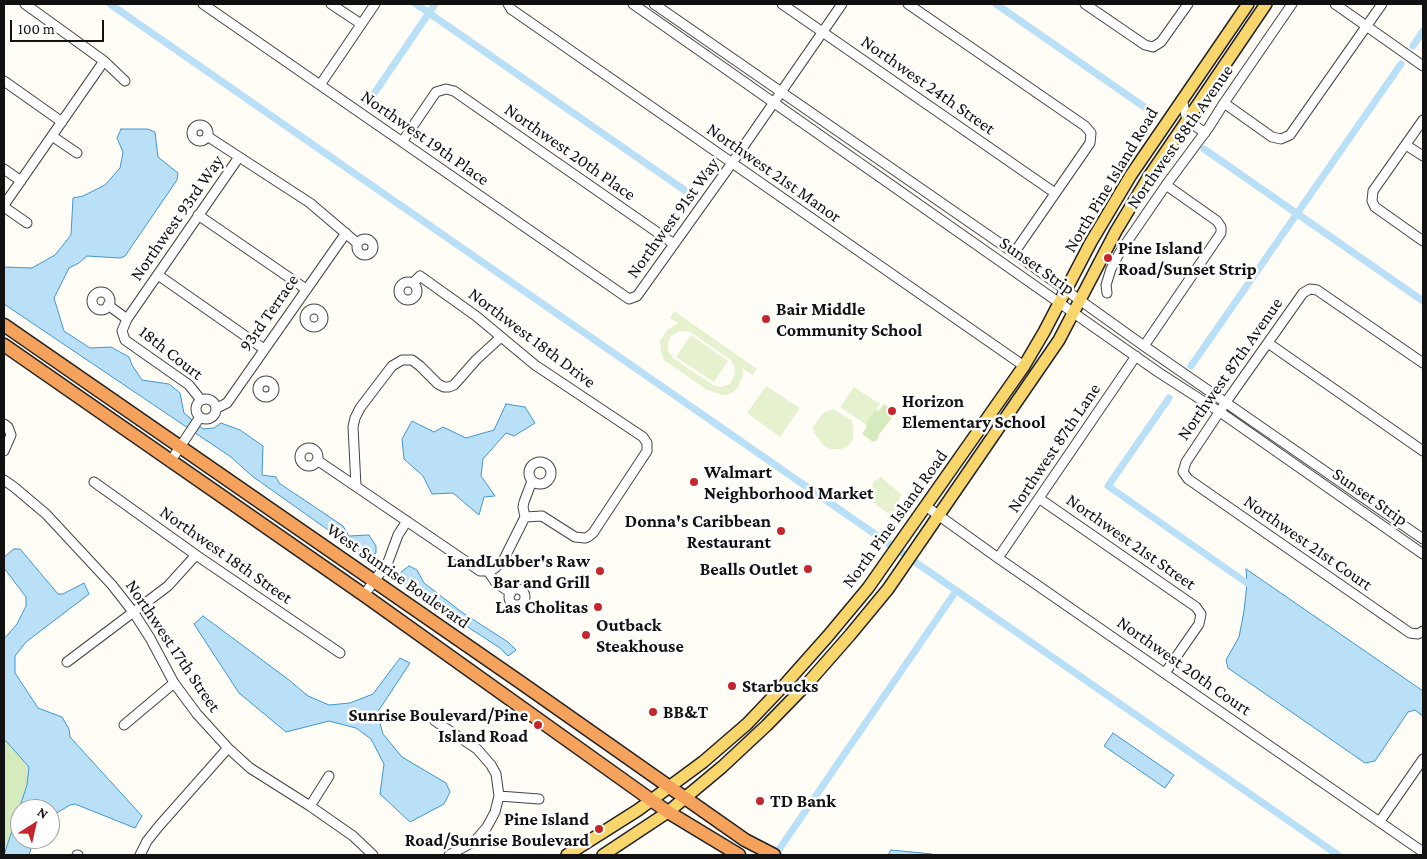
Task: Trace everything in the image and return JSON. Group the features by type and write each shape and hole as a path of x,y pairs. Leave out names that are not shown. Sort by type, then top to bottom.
{"highway":[{"name":"West Sunrise Boulevard","path":"4,325 685,799 745,840 774,855"},
{"name":"West Sunrise Boulevard","path":"4,345 364,595 651,801 739,855"}],"main road":[{"name":"North Pine Island Road","path":"567,855 670,788 747,724 788,681 868,588 927,507 1024,366 1067,290 1091,242 1131,175 1248,4"},
{"name":"North Pine Island Road","path":"603,855 685,799 751,740 807,684 850,635 900,571 1059,340 1116,231 1148,178 1266,4"}],"street":[{"path":"26,4 104,61 125,81"},
{"name":"Northwest 19th Place","path":"203,4 629,300"},
{"path":"331,4 361,24"},
{"path":"320,85 375,4"},
{"name":"Northwest 21st Manor","path":"508,4 511,9 1024,366"},
{"name":"Sunset Strip","path":"633,4 1423,554"},
{"name":"Sunset Strip","path":"654,4 1423,539"},
{"name":"Northwest 24th Street","path":"782,4 1055,193"},
{"name":"Northwest 91st Way","path":"629,300 637,296 842,4"},
{"path":"908,4 1085,126 1091,133 1090,143 1014,253"},
{"path":"1085,4 1145,45 1153,47 1160,42 1188,4"},
{"name":"Northwest 88th Avenue","path":"1107,293 1106,285 1111,269 1166,185 1205,133 1292,4"},
{"path":"1335,4 1423,66"},
{"path":"1224,103 1272,137 1281,139 1290,135 1382,4"},
{"path":"27,224 4,206 104,61"},
{"path":"4,81 62,122"},
{"name":"Northwest 20th Place","path":"402,142 436,92 446,89 454,90 674,244"},
{"path":"1182,98 1187,120 1205,133"},
{"path":"1423,120 1373,192 1372,201 1375,207 1423,241"},
{"path":"52,136 76,153"},
{"name":"Northwest 93rd Way","path":"122,331 127,319 239,157 207,136"},
{"path":"1406,144 1423,156"},
{"path":"239,157 310,203 357,243"},
{"path":"4,169 21,180"},
{"path":"1144,346 1221,234 1221,227 1217,221 1166,185"},
{"path":"198,216 306,288"},
{"name":"93rd Terrace","path":"217,408 227,403 306,288 346,234"},
{"path":"158,275 264,349"},
{"name":"Northwest 18th Drive","path":"413,283 420,276 476,316 535,365 643,437 647,443 647,451 593,533 588,537 575,537 542,516 525,516"},
{"name":"Northwest 87th Avenue","path":"1183,472 1186,462 1226,402 1303,293 1310,289 1317,290 1423,363"},
{"path":"108,305 127,319"},
{"path":"295,305 307,312"},
{"name":"18th Court","path":"122,331 125,340 189,385 201,400"},
{"path":"356,486 353,427 355,418 360,408 392,366 402,360 412,360 438,384 449,387 454,385 476,360 501,337"},
{"path":"1268,343 1423,451"},
{"name":"Northwest 87th Lane","path":"998,558 1136,356"},
{"path":"246,376 260,385"},
{"path":"170,462 199,419 196,408 201,400 212,400 217,408 213,417 199,419"},
{"path":"4,424 8,427 11,435 4,452"},
{"path":"318,460 480,571 488,571 495,568 504,560 525,516 523,507 532,481"},
{"name":"Northwest 21st Court","path":"1183,472 1188,480 1410,634 1421,632"},
{"name":"Northwest 17th Street","path":"4,480 14,486 46,514 112,585 134,613 174,683 196,714 228,748 250,768 353,836 373,855"},
{"name":"Northwest 18th Street","path":"94,482 196,555 340,653"},
{"name":"Northwest 21st Street","path":"1040,499 1196,607 1201,614 1199,624 1165,673"},
{"name":"Northwest 20th Court","path":"927,507 1423,852"},
{"path":"364,595 388,562 398,535 407,521"},
{"path":"67,662 168,586 196,555"},
{"path":"488,571 496,583 511,593"},
{"path":"124,725 174,683"},
{"path":"435,721 476,750 491,765 496,774 498,796 495,812 487,827 475,841 449,855"},
{"path":"140,855 147,841 228,748"},
{"path":"1380,822 1422,763"},
{"path":"310,806 329,776"},
{"path":"498,796 539,799"}],"green space":[{"path":"674,311 757,369 753,375 743,369 743,376 737,389 728,395 707,390 664,360 660,341 667,330 678,323 670,318","holes":["679,331 690,332 731,360 735,373 730,384 720,387 713,385 673,358 668,350 671,336"]},
{"path":"691,335 728,361 714,382 676,357"},
{"path":"766,386 800,408 780,437 747,413"},
{"path":"854,387 880,404 865,424 840,407"},
{"path":"884,404 894,411 894,415 876,441 873,442 862,434 867,427 865,424 875,409 879,411"},
{"path":"833,409 851,420 853,426 853,439 849,445 842,449 830,449 823,445 814,433 813,427 823,413"},
{"path":"881,477 901,494 897,508 893,512 887,513 875,504 873,500 871,488 874,481"},
{"path":"4,741 6,741 29,766 27,785 22,799 10,799 10,835 4,853"}],"water":[{"path":"121,129 148,129 155,132 158,157 178,173 177,180 125,256 120,258 87,256 69,268 54,298 64,331 90,348 111,347 129,357 142,380 169,384 180,393 184,413 203,429 214,428 221,423 240,430 263,446 262,475 276,477 279,483 343,526 349,536 369,535 376,546 376,553 369,557 362,554 252,476 231,457 4,304 4,267 32,268 55,255 71,235 73,198 83,196 105,185 120,168 123,152 117,138"},
{"path":"506,404 525,407 535,423 514,436 506,433 483,459 481,476 495,496 484,497 479,515 453,493 432,494 423,476 404,459 402,439 412,421 434,432 443,427 466,438 494,430"},
{"path":"14,549 20,549 58,594 63,594 84,583 89,594 26,642 15,656 15,673 38,708 62,717 69,729 70,737 142,816 135,828 75,804 60,811 60,799 22,799 27,785 29,767 4,741 4,639 17,624 26,606 26,597 4,568 4,557"},
{"path":"409,566 417,570 424,583 463,613 508,642 516,650 508,656 500,648 405,586 398,579 401,572"},
{"path":"1246,569 1423,691 1423,716 1415,710 1408,712 1375,761 1365,763 1228,668 1226,660 1239,637 1244,611 1247,583"},
{"path":"203,616 308,696 329,705 350,703 373,694 400,658 410,663 377,713 383,734 402,757 446,783 450,792 444,804 410,822 380,794 384,764 371,739 356,728 329,721 286,732 239,693 194,624"},
{"path":"1113,733 1174,775 1165,788 1104,746"},
{"path":"10,837 10,849 31,849 29,855 4,855"},
{"path":"891,850 932,854 932,855 888,855"}],"waterway":[{"path":"110,4 1338,855"},
{"path":"416,4 693,196"},
{"path":"367,104 435,4"},
{"path":"996,4 1153,113"},
{"path":"1413,46 1423,31"},
{"path":"1191,366 1401,64"},
{"path":"1204,149 1423,301"},
{"path":"1169,398 1108,486 1254,588"},
{"path":"778,851 956,591"}],"place":[{"name":"Pine Island Road/Sunset Strip","path":"1108,258"},
{"name":"Bair Middle Community School","path":"766,319"},
{"name":"Horizon Elementary School","path":"892,411"},
{"name":"Walmart Neighborhood Market","path":"694,482"},
{"name":"Donna's Caribbean Restaurant","path":"781,531"},
{"name":"Bealls Outlet","path":"808,569"},
{"name":"LandLubber's Raw Bar and Grill","path":"600,571"},
{"name":"Las Cholitas","path":"598,607"},
{"name":"Outback Steakhouse","path":"586,635"},
{"name":"Starbucks","path":"732,686"},
{"name":"BB&T","path":"653,712"},
{"name":"Sunrise Boulevard/Pine Island Road","path":"538,725"},
{"name":"TD Bank","path":"760,801"},
{"name":"Pine Island Road/Sunrise Boulevard","path":"599,829"}]}
